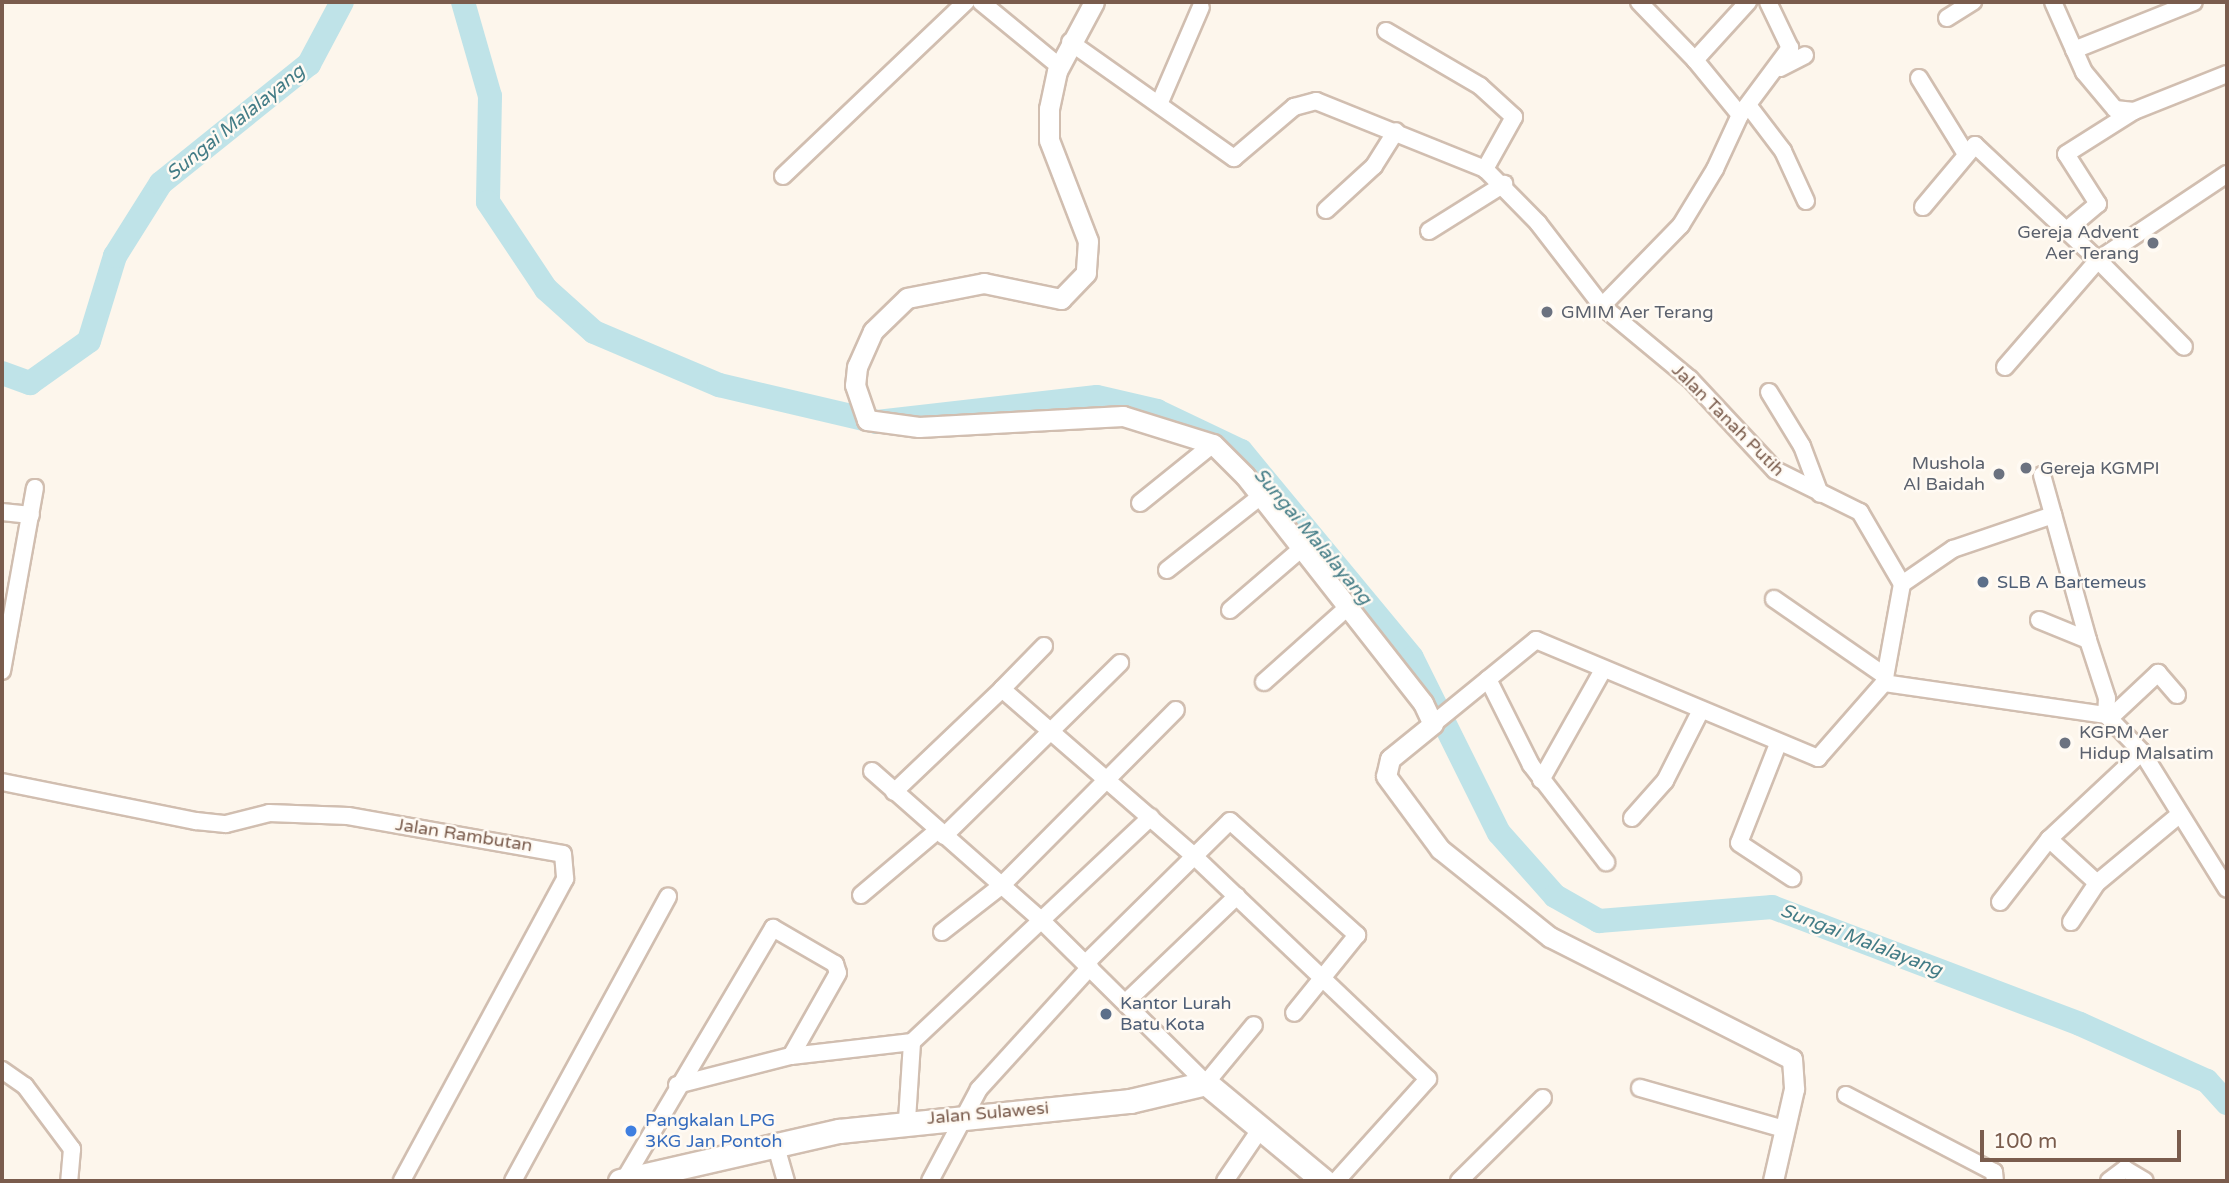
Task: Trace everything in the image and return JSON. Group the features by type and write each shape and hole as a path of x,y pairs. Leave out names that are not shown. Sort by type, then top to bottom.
{"main road":[{"name":"Jalan Sulawesi","path":"622,1181 775,1143 962,1114 1130,1101 1206,1083"},
{"path":"1206,1083 1259,1131 1324,1181"}],"street":[{"path":"783,176 966,2"},
{"path":"981,2 1059,66"},
{"path":"1094,2 1059,66 1049,140 1084,224 1091,260 1081,281 1061,299 984,284 907,298 873,331 855,385 867,420 919,428 1123,416 1213,444 1261,496 1436,723"},
{"path":"1639,2 1783,151 1806,201"},
{"path":"1695,60 1748,2"},
{"path":"1602,306 1681,225 1744,110 1767,75 1790,48 1768,2"},
{"path":"1947,18 1973,2"},
{"path":"2053,2 2074,50 2115,109 2134,111"},
{"path":"2074,50 2194,2"},
{"path":"1070,42 1160,102 1201,8"},
{"path":"1386,31 1480,86 1514,117 1485,169"},
{"path":"1767,75 1805,55"},
{"path":"2068,229 2098,204 2066,154 2134,111 2227,74"},
{"path":"1919,78 1966,154"},
{"name":"Jalan Tanah Putih","path":"1160,102 1234,158 1305,102 1396,131 1485,169 1504,184 1602,306 1690,379 1775,470 1860,512 1902,584"},
{"path":"1326,210 1374,166 1396,131"},
{"path":"1923,207 1966,154 1983,147 2184,347"},
{"path":"2005,367 2098,260 2227,174"},
{"path":"1429,231 1504,184"},
{"path":"1769,392 1802,446 1820,494"},
{"path":"1140,502 1213,444"},
{"path":"2042,475 2107,698 2108,716"},
{"path":"2,671 35,488"},
{"path":"1167,570 1261,496"},
{"path":"2,512 31,515"},
{"path":"1773,1181 1797,1071 1788,1054 1550,937 1440,849 1385,772 1395,754 1459,706 1536,640 1779,744 1824,756 1884,680 1902,584 1953,549 2053,515"},
{"path":"1230,610 1301,549"},
{"path":"1774,599 1884,680 2108,716 2142,752 2227,889"},
{"path":"1264,681 1348,607"},
{"path":"2039,620 2088,640"},
{"path":"894,792 1044,646"},
{"path":"860,895 941,833 1054,732 1120,663"},
{"path":"1541,780 1603,670"},
{"path":"2108,716 2158,673 2177,695"},
{"path":"1488,679 1541,780 1606,862"},
{"path":"1002,689 1108,778 1194,856 1428,1079 1336,1181"},
{"path":"942,933 1001,886 1176,710"},
{"path":"1632,818 1665,780 1701,710"},
{"path":"1779,744 1739,843 1791,878"},
{"path":"2000,902 2049,839 2142,752"},
{"path":"872,771 1041,920 1127,1001 1206,1083 1255,1025"},
{"name":"Jalan Rambutan","path":"2,782 196,821 226,824 269,813 348,816 563,854 565,879 402,1181"},
{"path":"2071,922 2097,883 2180,814"},
{"path":"677,1085 791,1056 912,1042 1151,817"},
{"path":"930,1181 962,1114 1027,1030 1230,821 1354,931 1357,939 1294,1013"},
{"path":"2049,839 2097,883"},
{"path":"1127,1001 1237,896"},
{"path":"513,1181 668,897"},
{"path":"622,1181 773,928 835,964 838,973 791,1056"},
{"path":"907,1121 912,1042"},
{"path":"2,1070 25,1086 72,1149 69,1181"},
{"path":"1640,1088 1784,1129"},
{"path":"1846,1095 1994,1172 1995,1181"},
{"path":"1459,1181 1543,1098"},
{"path":"1225,1181 1259,1131"},
{"path":"775,1143 786,1181"},
{"path":"2109,1181 2125,1169 2145,1181"}],"waterway":[{"name":"Sungai Malalayang","path":"2,373 30,383 89,341 115,256 161,183 309,64 342,2"},
{"name":"Sungai Malalayang","path":"463,2 490,96 488,202 546,289 594,332 719,385 877,422 1097,397 1157,411 1241,451 1412,658 1499,833 1555,896 1599,921 1772,907 2080,1024 2207,1081 2227,1103"}],"place":[{"name":"Gereja Advent Aer Terang","path":"2153,243"},
{"name":"GMIM Aer Terang","path":"1547,312"},
{"name":"Gereja KGMPI","path":"2026,468"},
{"name":"Mushola Al Baidah","path":"1999,474"},
{"name":"SLB A Bartemeus","path":"1983,582"},
{"name":"KGPM Aer Hidup Malsatim","path":"2065,743"},
{"name":"Kantor Lurah Batu Kota","path":"1106,1014"},
{"name":"Pangkalan LPG 3KG Jan Pontoh","path":"631,1131"}]}
